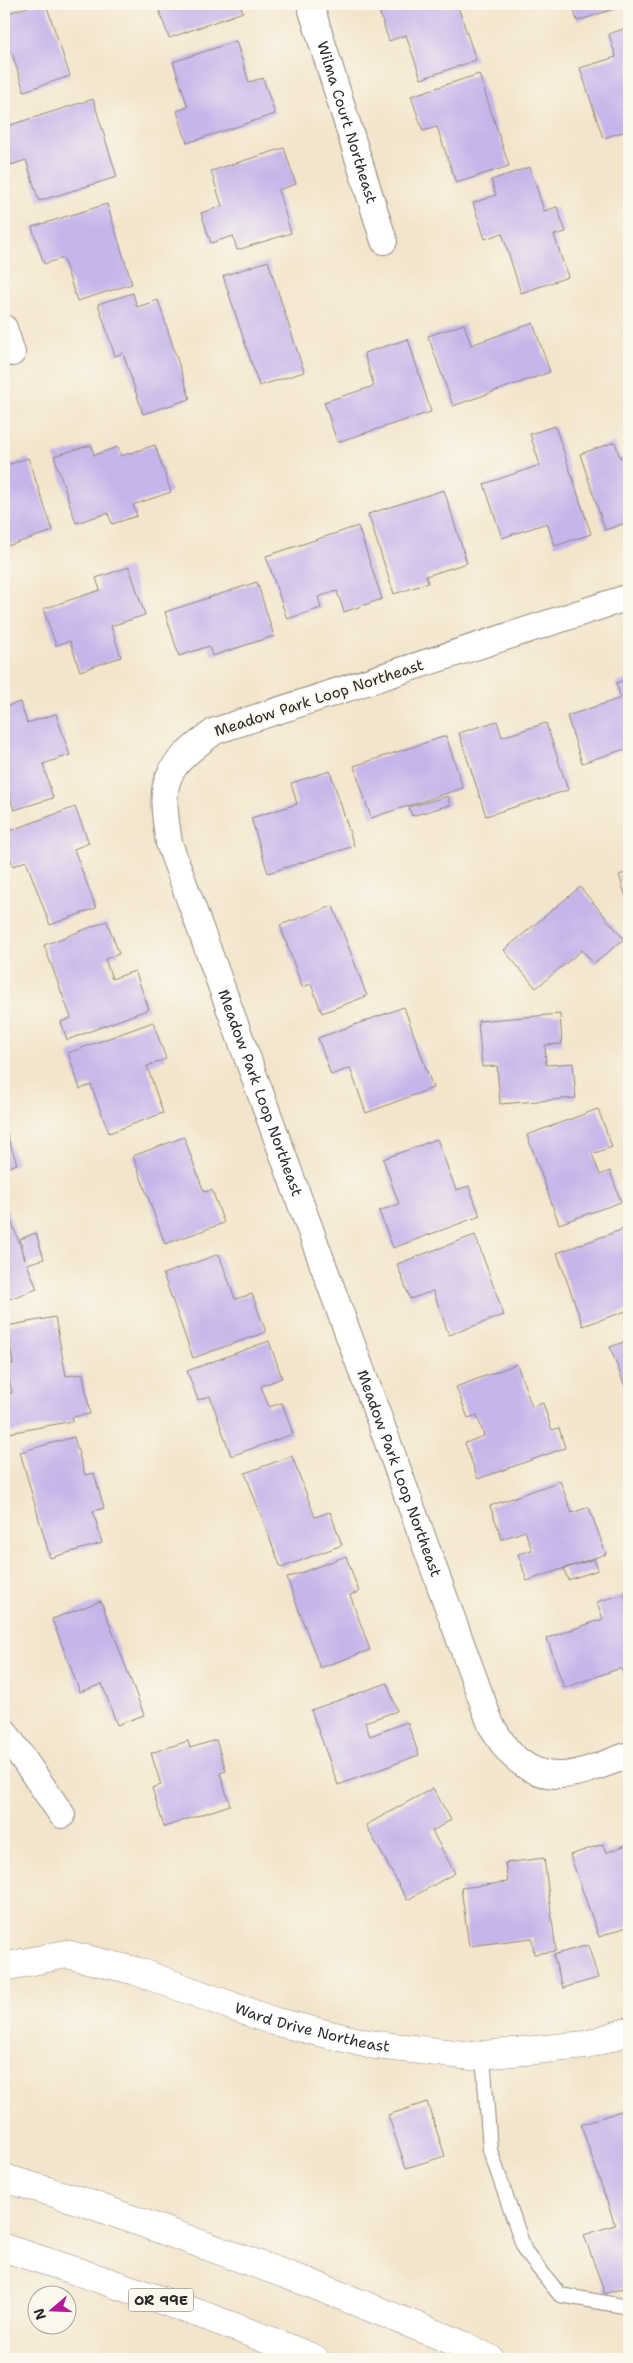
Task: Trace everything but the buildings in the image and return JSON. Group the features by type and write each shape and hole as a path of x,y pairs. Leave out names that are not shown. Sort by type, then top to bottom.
{"main road":[{"name":"Ward Drive Northeast","path":"4,1967 66,1954 136,1971 273,2021 368,2044 472,2056 586,2045 629,2031"},
{"path":"4,2178 81,2201 307,2282 463,2345 490,2359"},
{"name":"OR 99E","path":"4,2248 102,2279 239,2327 315,2359"}],"street":[{"name":"Wilma Court Northeast","path":"310,4 384,241"},
{"path":"4,328 12,353"},
{"name":"Meadow Park Loop Northeast","path":"629,597 215,731 187,751 167,775 163,803 169,843 491,1725 510,1753 530,1768 552,1776 573,1775 629,1755"},
{"path":"4,1731 62,1815"}],"lane":[{"path":"483,2055 490,2150 525,2251 560,2295 629,2307"}]}
